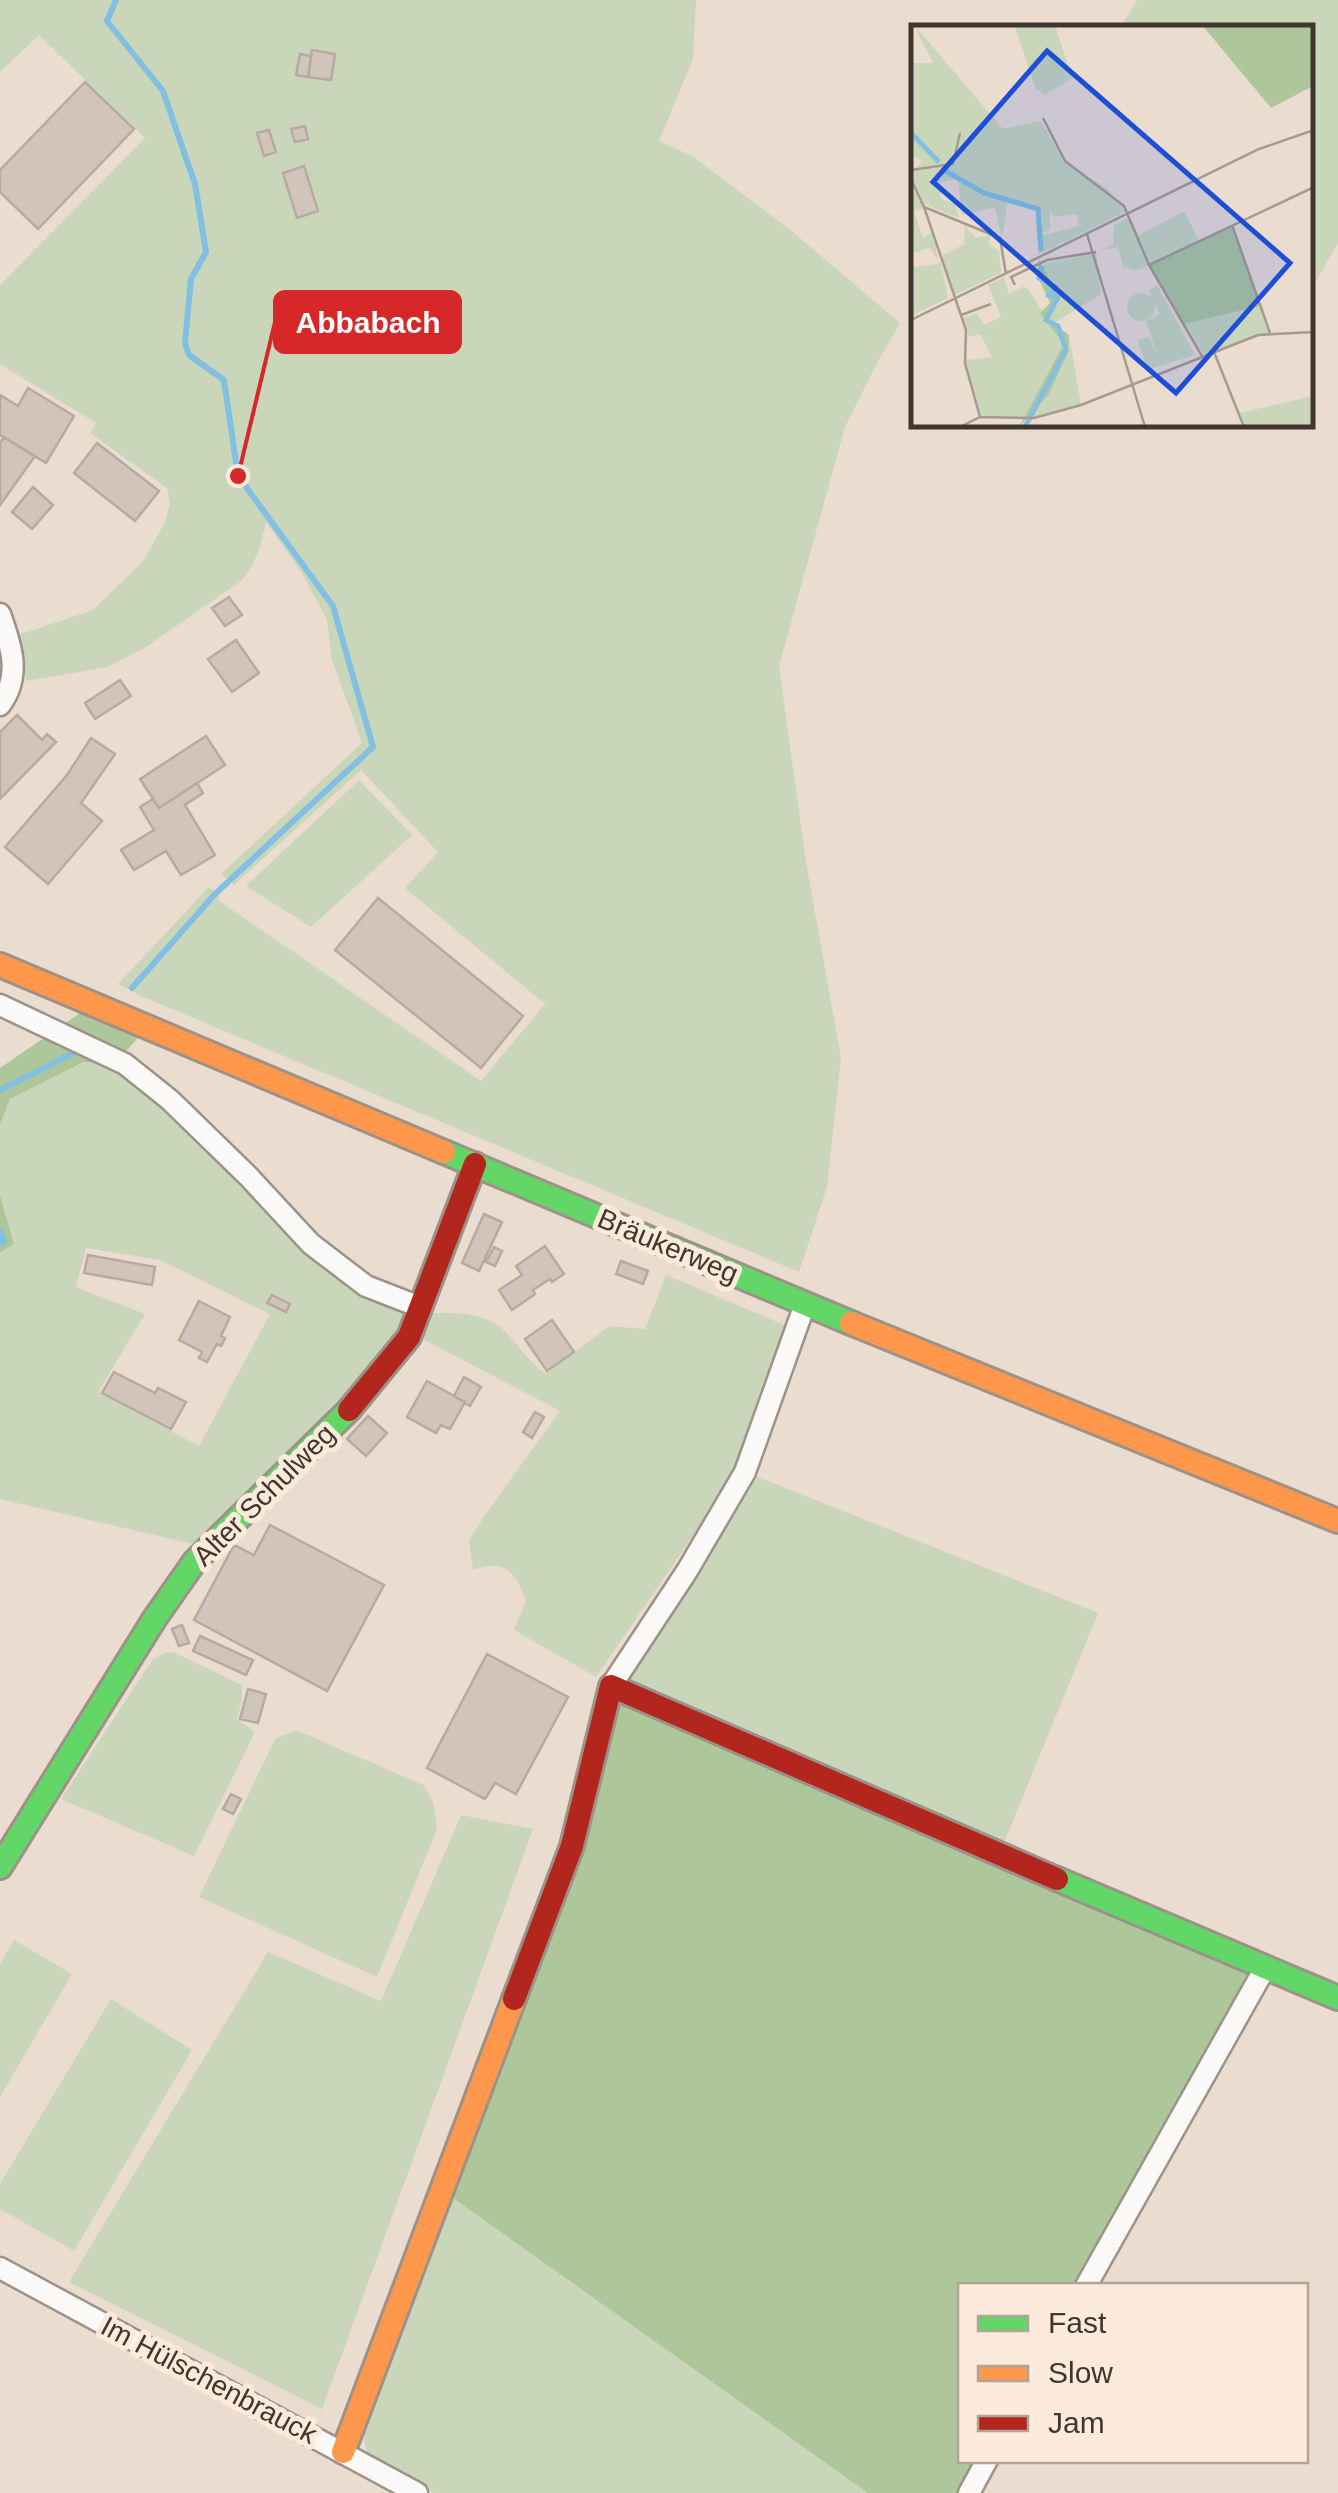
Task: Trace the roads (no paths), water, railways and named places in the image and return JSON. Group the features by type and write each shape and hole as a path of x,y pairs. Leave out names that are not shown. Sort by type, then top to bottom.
{"street":[{"path":"0,614 14,674 0,704"},
{"name":"Bräukerweg","path":"0,964 805,1304 1338,1521"},
{"path":"0,1005 125,1064 170,1100 311,1244 366,1286 420,1307"},
{"name":"Alter Schulweg","path":"0,1868 195,1560 361,1398 408,1337 475,1164"},
{"path":"343,2452 572,1846 611,1686 746,1472 805,1304"},
{"path":"611,1686 1338,1998"},
{"path":"1088,2283 1265,1968"},
{"name":"Im Hülschenbrauck","path":"0,2268 417,2493"},
{"path":"969,2493 985,2463"}],"waterway":[{"path":"116,0 107,21 163,91 195,184 206,252 191,279 185,343 189,355 224,380 238,476 333,606 373,747 215,894 132,988"},
{"path":"0,1090 79,1050"},
{"path":"0,1232 4,1242 0,1242"}],"place":[{"name":"Abbabach","path":"238,476"}]}
